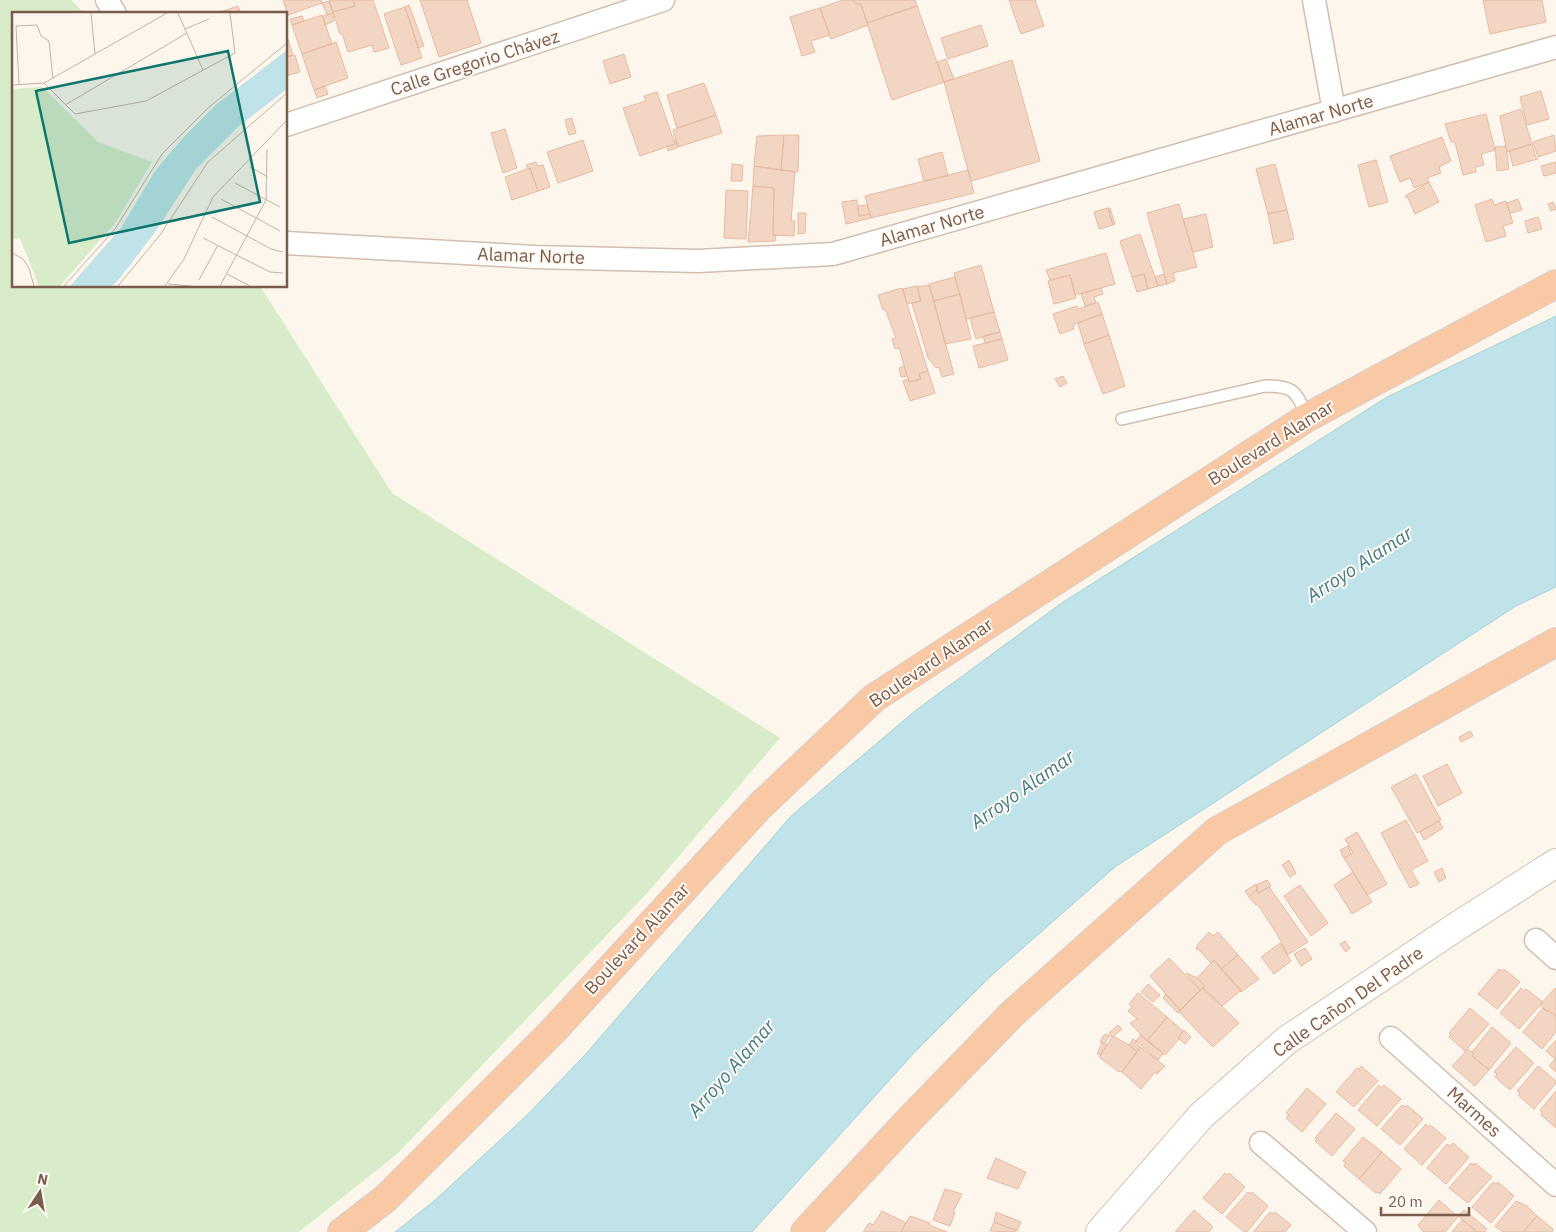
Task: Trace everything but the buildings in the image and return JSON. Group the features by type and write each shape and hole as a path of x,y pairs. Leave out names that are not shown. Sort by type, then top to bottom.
{"highway":[{"name":"Boulevard Alamar","path":"342,1232 385,1199 552,1032 760,806 874,698 1308,417 1556,284"},
{"path":"805,1232 1013,1012 1217,830 1556,642"}],"street":[{"path":"107,0 114,12"},
{"name":"Calle Gregorio Chávez","path":"288,124 663,0"},
{"path":"1314,0 1334,111"},
{"name":"Alamar Norte","path":"288,243 535,257 698,261 833,254 1556,46"},
{"name":"Calle Cañon Del Padre","path":"1100,1232 1201,1116 1287,1040 1556,863"},
{"path":"1536,940 1556,958"},
{"name":"Marmes","path":"1391,1038 1556,1185"},
{"path":"1261,1143 1365,1232"}],"lane":[{"path":"1122,419 1265,386 1282,386 1296,392 1308,417"}],"green space":[{"path":"0,0 71,0 83,12 12,12 12,288 261,288 392,493 780,738 649,891 397,1154 299,1232 0,1232"}],"water":[{"name":"Arroyo Alamar","path":"1556,316 1556,587 1516,606 1115,867 991,976 913,1054 752,1232 395,1232 434,1201 526,1116 584,1056 791,816 916,710 1063,602 1387,397"}]}
